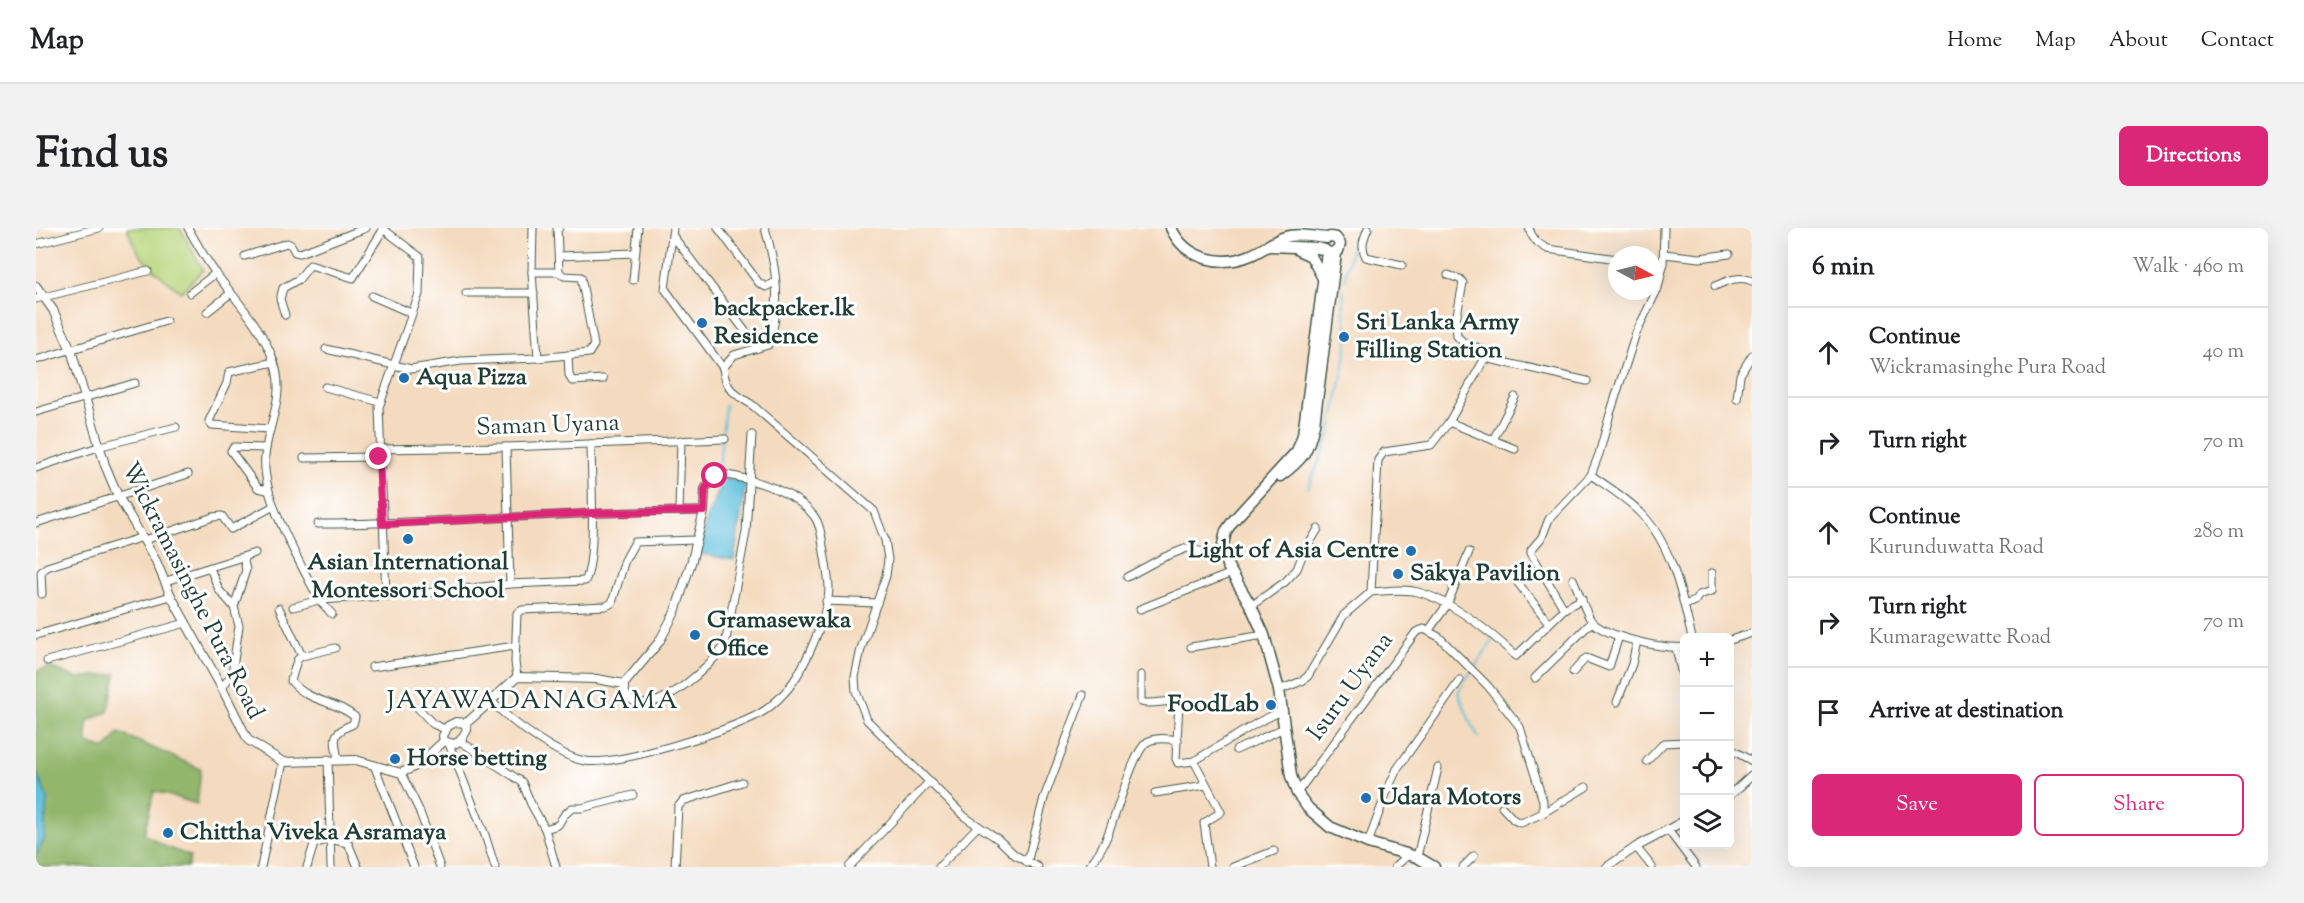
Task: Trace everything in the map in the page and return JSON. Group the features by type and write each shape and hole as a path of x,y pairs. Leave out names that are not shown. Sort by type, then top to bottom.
{"main road":[{"path":"1171,228 1182,246 1197,255 1220,262 1240,259 1285,237 1333,236"},
{"path":"1263,488 1299,462 1309,447 1314,424 1329,252 1323,245 1344,228"},
{"path":"1270,246 1329,252 1340,246 1333,236"},
{"path":"1292,247 1311,256 1324,280"},
{"path":"1329,252 1303,435 1297,451 1226,531 1222,550 1264,635 1279,690 1291,776 1297,793 1308,808 1330,827 1368,843 1412,856 1434,867"}],"street":[{"path":"36,244 99,228"},
{"path":"188,228 216,273 259,331 274,362 278,382 278,399 266,448 267,490 319,600 332,614"},
{"path":"245,256 287,243 291,244 295,252 300,253 366,228"},
{"path":"533,228 532,272 538,358"},
{"path":"559,228 557,228 559,272"},
{"path":"633,280 638,228"},
{"path":"718,228 759,283 766,287 776,282"},
{"path":"723,368 734,355 768,345 775,326 776,282 772,253 765,228"},
{"path":"1368,228 1362,241 1366,257 1402,265"},
{"path":"1529,228 1531,236 1538,244 1548,249 1608,258"},
{"path":"1564,609 1531,554 1531,550 1542,537 1549,519 1591,475 1636,333 1658,288 1663,266 1664,228"},
{"path":"285,315 280,299 283,288 300,279 310,265 353,278 382,229 420,257 419,294 392,366 378,419 386,596"},
{"path":"673,232 758,348"},
{"path":"673,232 665,289 723,368 730,392 751,404 874,511 885,540 888,559 886,576 855,677 856,691 867,720 965,817 1027,863 1038,867"},
{"path":"559,256 635,253"},
{"path":"1664,254 1700,258 1729,254"},
{"path":"40,298 148,271"},
{"path":"326,349 411,369 461,361 538,358 589,353 594,345 581,277 564,276 559,272 532,272"},
{"path":"190,293 216,273"},
{"path":"1371,592 1378,460 1384,452 1431,445 1449,422 1485,358 1484,350 1463,342 1457,336 1456,320 1462,282 1448,275"},
{"path":"1715,286 1735,278 1746,278 1752,282"},
{"name":"Wickramasinghe Pura Road","path":"36,286 40,298 53,310 71,350 105,465 118,496 144,538 171,596 248,740 283,762"},
{"path":"207,312 231,293"},
{"path":"466,293 534,293"},
{"path":"372,296 411,313"},
{"path":"36,360 166,321"},
{"path":"568,355 569,375 572,381 603,379"},
{"path":"1737,399 1740,375 1752,355"},
{"path":"1485,358 1587,381"},
{"path":"270,429 212,425 209,421 227,383 229,372 274,362"},
{"path":"36,412 135,383"},
{"path":"326,387 381,402"},
{"path":"1493,440 1515,397"},
{"path":"1449,422 1515,449"},
{"path":"36,468 101,446 176,427"},
{"path":"491,700 501,712 563,754 574,759 600,762 635,756 739,723 760,713 787,690 812,648 829,588 826,563 815,518 798,501 750,481 720,474 711,480 705,489 704,511 684,587 668,627 650,655 624,684 624,691 629,699 637,703 662,700 719,654 725,645 746,532 750,481 752,435"},
{"name":"Saman Uyana","path":"304,458 506,447 722,439"},
{"path":"679,510 681,440"},
{"path":"293,607 319,600 510,584 585,581 591,566 591,444"},
{"path":"266,448 234,447 231,450 258,488 267,490"},
{"path":"506,447 510,584"},
{"path":"36,523 188,474"},
{"path":"1591,475 1642,513 1654,530 1674,569 1691,633"},
{"path":"42,594 40,572 47,567 213,517 222,516 231,529 274,506"},
{"path":"318,524 382,524 591,513 704,511"},
{"path":"1251,606 1298,570 1302,556 1318,529"},
{"path":"517,677 515,646 517,613 522,610 606,606 612,603 625,561 635,542 696,540"},
{"path":"1127,578 1162,558 1187,548 1224,557"},
{"path":"1429,630 1447,605 1469,552"},
{"path":"166,581 255,553"},
{"path":"234,607 246,570 243,557"},
{"path":"210,568 219,590 234,607 239,626 232,674 222,688"},
{"path":"1140,609 1232,573"},
{"path":"1684,605 1695,601 1698,595 1712,591 1712,573"},
{"path":"1510,574 1550,623"},
{"path":"1574,579 1592,622 1619,636 1658,646 1680,648"},
{"path":"1279,690 1302,681 1308,676 1344,615 1371,592 1401,590 1417,592 1447,605 1491,633 1516,656 1564,609 1582,599"},
{"path":"36,635 171,596"},
{"path":"826,601 877,603"},
{"path":"279,608 302,656"},
{"path":"1535,678 1592,622"},
{"path":"47,660 186,623"},
{"name":"Isuru Uyana","path":"1297,793 1416,632 1424,629 1439,637 1488,686 1520,727 1543,801 1543,813"},
{"path":"1734,639 1752,633"},
{"path":"1191,647 1264,635"},
{"path":"1572,672 1586,658 1609,667 1619,636"},
{"path":"1617,702 1632,664 1637,641"},
{"path":"372,667 515,646"},
{"path":"335,648 302,656 297,660 291,681 310,698 348,711 355,717 353,723 340,729 336,734 334,740 338,759"},
{"path":"1676,648 1684,687"},
{"path":"1141,675 1141,702 1148,704 1172,701 1179,703 1176,759 1178,763 1194,761 1281,711"},
{"path":"465,723 517,677 597,679 624,684"},
{"path":"1368,843 1397,769 1460,680"},
{"path":"1027,863 1044,798 1083,695"},
{"path":"418,708 433,724 445,729"},
{"path":"445,729 452,723 461,721 465,723"},
{"path":"261,867 283,762 356,760 401,773 418,765 447,743 454,744 460,741 466,730 465,723"},
{"path":"1236,750 1284,728"},
{"path":"445,729 447,743 485,835 495,867"},
{"path":"1089,867 1104,844 1140,749 1148,741 1178,740"},
{"path":"460,741 522,782 531,804 546,829 556,867"},
{"path":"1647,761 1664,743 1680,742"},
{"path":"1734,751 1752,761"},
{"path":"328,759 331,867"},
{"path":"1194,761 1221,812 1204,823 1210,867"},
{"path":"374,765 414,867"},
{"path":"1395,867 1412,856 1438,768"},
{"path":"401,773 419,810 440,867"},
{"path":"1734,792 1752,776"},
{"path":"675,867 678,807 683,801 742,782"},
{"path":"849,867 929,782"},
{"path":"1155,793 1206,785"},
{"path":"1502,807 1514,820 1521,823 1587,787"},
{"path":"546,829 558,825 564,814 572,808 582,808 633,795"},
{"path":"1607,867 1680,823"},
{"path":"939,867 978,826"},
{"path":"1668,830 1696,867"},
{"path":"307,867 314,844 329,839 347,842 358,867"},
{"path":"1636,848 1652,867"},
{"path":"1233,867 1274,851"},
{"path":"1463,867 1474,856"}],"green space":[{"path":"127,228 180,228 203,270 181,292 142,258"},
{"path":"50,667 77,678 116,674 108,712 87,721 87,743 106,749 119,733 201,769 197,804 154,791 144,834 166,847 190,856 188,867 36,867 36,855 44,840 47,798 36,771 36,671"}],"water":[{"path":"725,477 746,483 734,560 700,554 707,518"},
{"path":"36,771 47,797 44,840 36,855"}],"waterway":[{"path":"1345,280 1352,242 1360,228"},
{"path":"1308,488 1330,435 1343,371 1349,333 1344,313 1343,289"},
{"path":"719,467 725,405"},
{"path":"1473,669 1493,640"},
{"path":"1470,673 1458,692 1479,738"}],"place":[{"name":"backpacker.lk Residence","path":"702,323"},
{"name":"Sri Lanka Army Filling Station","path":"1344,337"},
{"name":"Aqua Pizza","path":"404,378"},
{"name":"Asian International Montessori School","path":"408,539"},
{"name":"Light of Asia Centre","path":"1411,551"},
{"name":"Sākya Pavilion","path":"1398,574"},
{"name":"Gramasewaka Office","path":"695,635"},
{"name":"FoodLab","path":"1271,705"},
{"name":"Horse betting","path":"395,759"},
{"name":"Udara Motors","path":"1366,798"},
{"name":"Chittha Viveka Asramaya","path":"168,833"}],"district":[{"name":"JAYAWADANAGAMA","path":"533,701"}],"route":[{"path":"379,457 382,524 591,513 704,511 705,489 715,476"}]}
